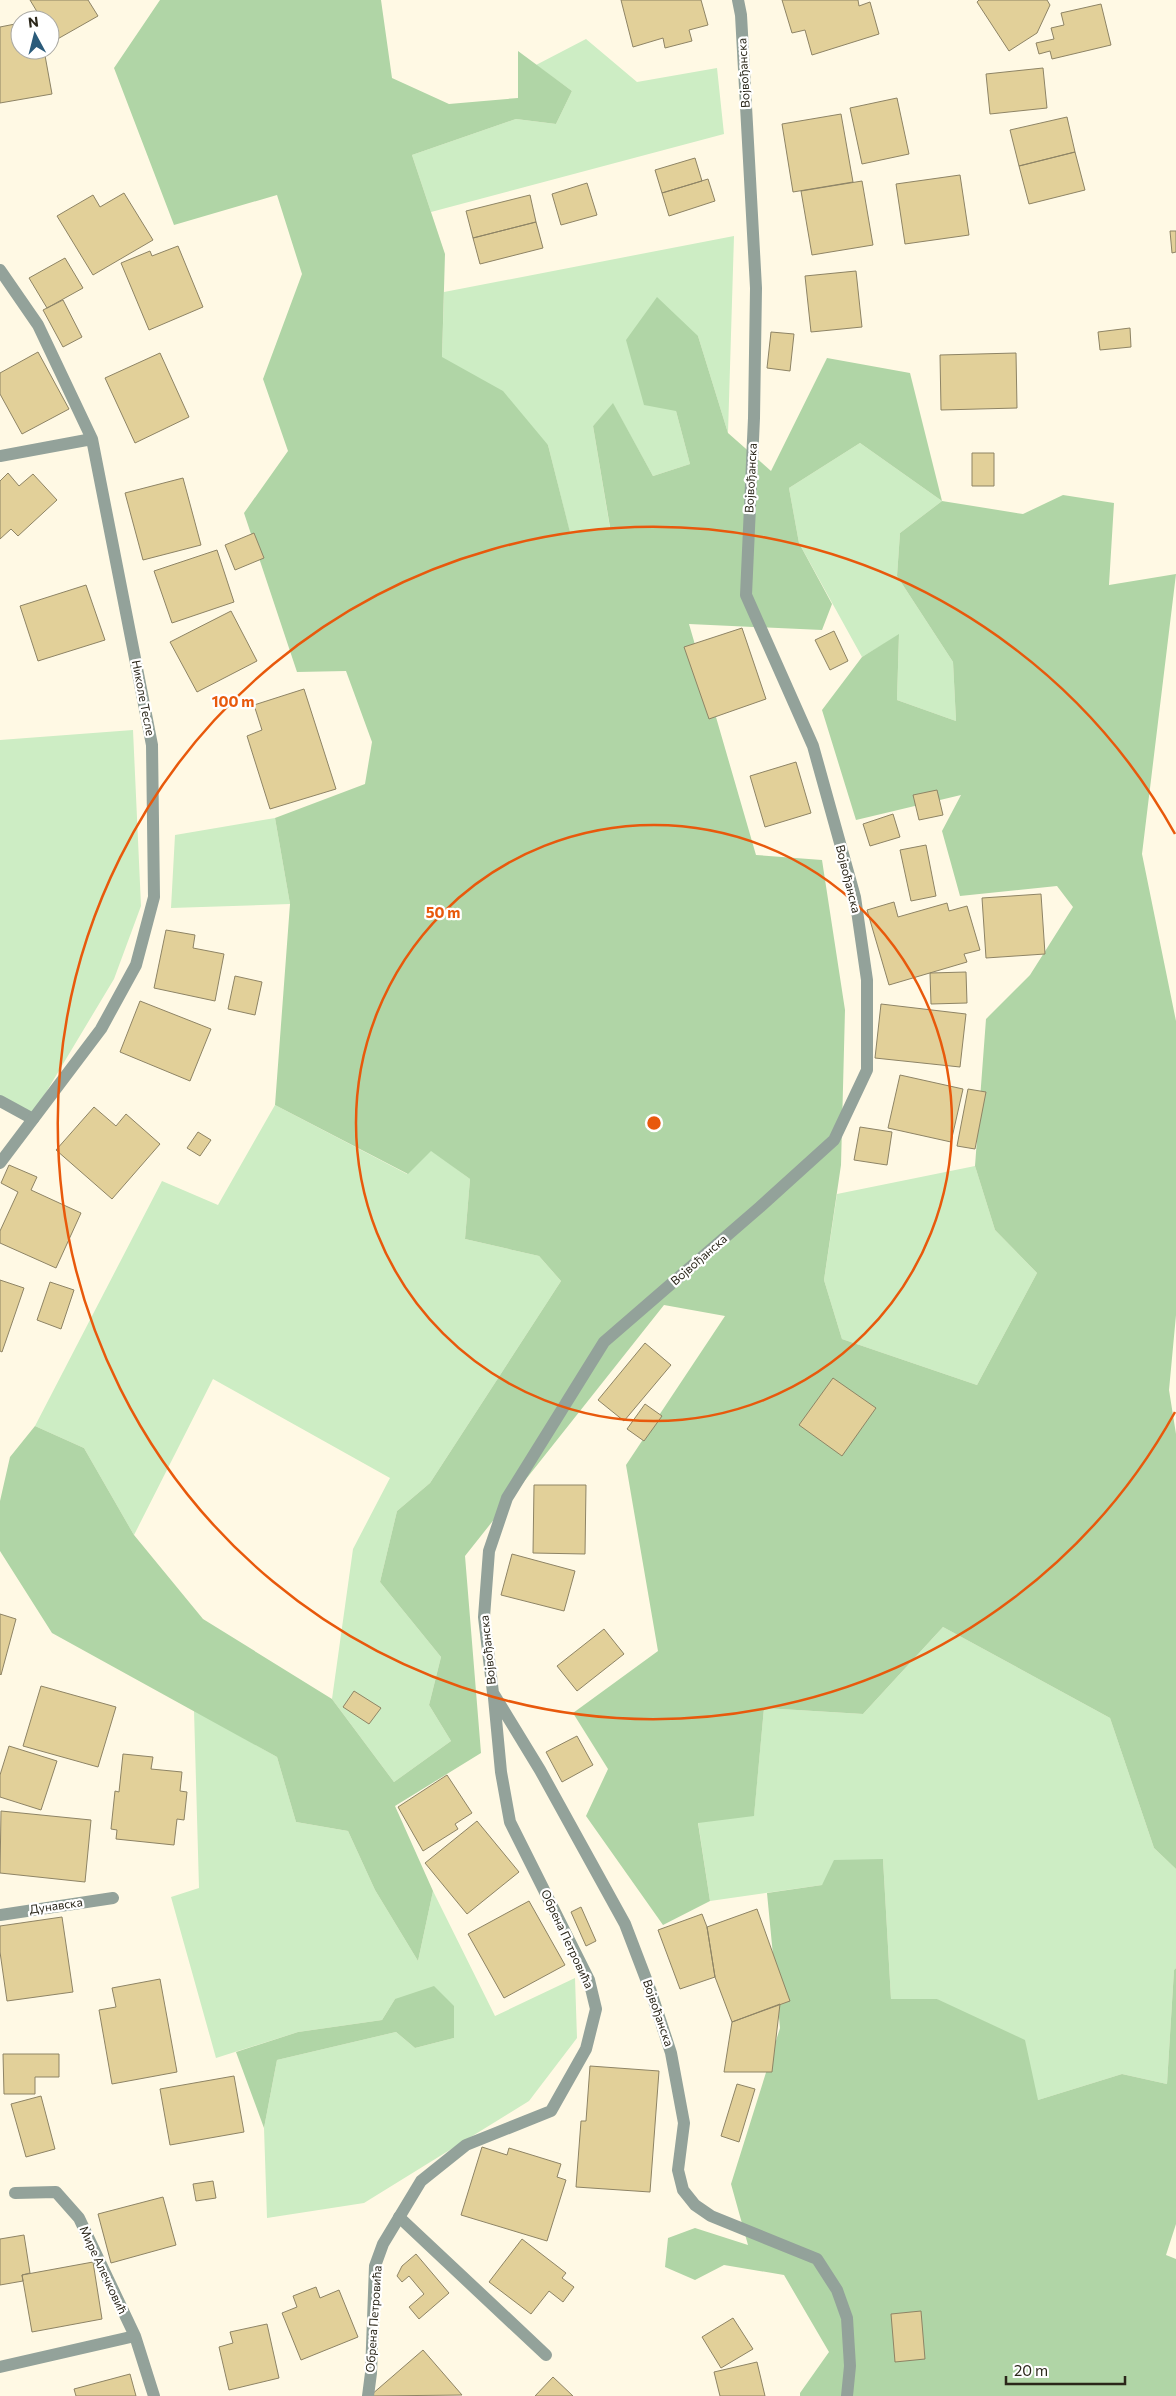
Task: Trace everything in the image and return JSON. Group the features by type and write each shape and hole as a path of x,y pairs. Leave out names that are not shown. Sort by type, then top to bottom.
{"street":[{"name":"Војвођанска","path":"738,0 741,15 756,288 754,418 746,595 813,746 855,897 867,980 867,1070 834,1140 760,1207 604,1342 507,1498 489,1551 484,1617 493,1693 540,1770 625,1924 651,1992 671,2053 684,2124 678,2170 683,2190 695,2205 711,2216 817,2259 838,2290 847,2318 850,2366 847,2396"},
{"name":"Николе Тесле","path":"0,270 38,325 92,438 152,744 154,897 136,965 101,1030 0,1163"},
{"path":"0,456 92,438"},
{"path":"0,1101 33,1119"},
{"name":"Обрена Петровића","path":"368,2396 371,2373 375,2266 383,2244 421,2180 466,2145 551,2111 586,2049 596,2009 589,1980 510,1822 501,1772 493,1693"},
{"name":"Дунавска","path":"0,1915 112,1898"},
{"name":"Мире Алечковић","path":"15,2193 56,2192 79,2218 135,2336 154,2396"},
{"path":"399,2217 546,2355"},
{"path":"0,2366 135,2336"}],"green space":[{"path":"160,0 381,0 392,78 449,104 518,98 518,51 572,91 556,124 516,119 412,155 445,254 442,357 503,391 548,445 570,532 610,527 593,426 613,403 653,476 690,464 676,411 644,405 626,340 657,297 698,336 728,433 771,471 827,358 910,373 942,501 1023,514 1063,495 1114,503 1109,585 1176,574 1142,854 1176,1021 1176,1315 1169,1390 1176,1434 1176,1869 1154,1848 1110,1718 943,1627 863,1714 764,1708 754,1816 698,1823 710,1901 663,1925 586,1816 608,1769 573,1713 658,1651 626,1465 725,1316 664,1305 465,1556 481,1753 395,1806 433,1891 418,1961 375,1890 348,1831 296,1822 277,1757 52,1633 0,1551 0,1501 10,1457 35,1426 84,1448 134,1535 203,1619 332,1699 394,1782 451,1741 429,1705 441,1657 380,1582 397,1511 430,1483 561,1281 539,1256 465,1239 470,1179 431,1151 408,1174 275,1105 290,904 275,818 365,784 372,742 346,671 297,672 244,513 288,451 263,379 302,274 277,195 174,225 114,68","holes":["860,443 942,501 900,533 897,576 953,662 956,721 897,700 899,634 862,657 822,710 856,820 961,795 942,831 960,896 1057,886 1073,907 1030,975 986,1019 975,1166 995,1230 1037,1273 977,1385 842,1339 824,1280 841,1165 845,1010 822,860 756,855 689,624 822,630 832,604 799,543 789,488"]},
{"path":"586,39 637,82 717,68 724,134 431,212 412,155 516,119 556,124 572,91 536,65"},
{"path":"734,236 728,433 698,336 676,411 690,464 653,476 613,404 593,426 610,528 570,533 548,445 442,358 444,292"},
{"path":"860,443 942,501 900,533 897,576 953,662 956,721 897,700 899,635 862,657 799,543 789,488"},
{"path":"133,730 141,906 114,979 33,1114 0,1097 0,740"},
{"path":"275,818 290,904 171,908 175,835"},
{"path":"275,1105 407,1174 431,1150 470,1179 465,1239 539,1256 561,1281 430,1483 397,1511 380,1582 441,1657 429,1705 451,1741 394,1782 332,1699 353,1549 390,1478 213,1379 134,1535 84,1448 35,1426 162,1181 218,1205"},
{"path":"975,1166 995,1230 1037,1273 977,1385 842,1339 824,1280 837,1194"},
{"path":"943,1627 1110,1718 1154,1848 1176,1869 1176,1968 1174,1970 1167,2084 1122,2074 1038,2100 937,1999 891,1999 883,1859 822,1885 710,1901 698,1822 754,1815 764,1708 863,1714"},
{"path":"194,1710 277,1757 296,1822 348,1831 375,1890 418,1961 433,1891 495,2016 575,1978 577,2038 529,2101 364,2203 267,2218 264,2128 277,2060 396,2032 415,2048 454,2038 454,2006 395,1999 382,2020 298,2032 216,2058 171,1897 199,1888"},
{"path":"883,1859 891,1999 937,1999 1025,2040 1038,2100 1122,2074 1167,2084 1174,1970 1176,1968 1176,2224 1166,2255 1176,2259 1176,2396 800,2396 800,2393 829,2352 784,2275 724,2265 695,2280 665,2267 668,2238 695,2228 748,2245 731,2184 780,2028 767,1893 822,1885 834,1860"},
{"path":"434,1986 454,2006 454,2038 415,2048 396,2032 277,2060 264,2128 236,2052 298,2032 382,2020 395,1999"}],"building":[{"path":"30,0 88,0 98,16 60,38 60,10 36,10"},
{"path":"621,0 701,0 708,25 689,30 692,41 665,48 663,38 633,47"},
{"path":"782,0 858,0 859,6 870,2 879,34 812,55 805,30 792,33"},
{"path":"979,0 1047,0 1050,5 1037,33 1009,51 977,2"},
{"path":"1101,4 1111,45 1052,59 1050,51 1039,54 1036,43 1054,39 1051,28 1064,25 1061,13"},
{"path":"10,25 10,60 46,60 52,94 0,103 0,27"},
{"path":"1043,68 1047,108 990,114 986,74"},
{"path":"897,98 909,154 862,164 850,108"},
{"path":"841,114 853,182 793,192 782,124"},
{"path":"1067,117 1075,152 1019,166 1010,130"},
{"path":"1075,152 1085,190 1029,204 1019,166"},
{"path":"695,158 702,181 662,193 655,170"},
{"path":"960,175 969,235 905,244 896,184"},
{"path":"708,179 715,201 669,216 662,193"},
{"path":"862,181 873,245 812,255 801,191"},
{"path":"587,183 597,215 561,225 552,194"},
{"path":"124,193 153,240 93,275 57,216 93,195 100,207"},
{"path":"530,195 536,222 473,238 466,211"},
{"path":"536,222 543,248 480,264 473,238"},
{"path":"1170,231 1176,231 1176,252 1172,253"},
{"path":"178,246 203,307 149,330 121,263 150,251 152,256"},
{"path":"65,258 83,288 47,308 29,278"},
{"path":"856,271 862,327 811,332 805,276"},
{"path":"63,300 82,337 63,347 43,310"},
{"path":"1130,328 1131,347 1100,350 1098,332"},
{"path":"771,332 794,334 790,371 767,368"},
{"path":"38,352 69,409 22,434 0,394 0,373"},
{"path":"160,353 189,417 135,443 105,378"},
{"path":"1016,353 1017,408 941,410 940,355"},
{"path":"972,453 994,453 994,486 972,486"},
{"path":"8,473 19,486 33,474 57,500 18,536 11,529 0,539 0,481"},
{"path":"183,478 201,545 143,560 125,493"},
{"path":"254,533 264,558 235,570 225,545"},
{"path":"217,550 234,602 172,623 154,571"},
{"path":"86,585 105,640 38,661 20,606"},
{"path":"231,611 257,661 197,692 170,642"},
{"path":"742,628 766,699 709,719 684,647"},
{"path":"834,631 848,661 830,670 815,640"},
{"path":"304,689 336,789 270,809 247,736 262,730 254,705"},
{"path":"796,762 811,813 765,827 750,776"},
{"path":"937,790 943,815 919,820 913,795"},
{"path":"893,814 900,837 870,846 863,824"},
{"path":"926,845 936,896 911,901 900,850"},
{"path":"1041,894 1045,954 986,958 982,898"},
{"path":"894,902 898,917 947,903 949,911 967,906 980,950 964,954 967,962 889,985 867,910"},
{"path":"166,930 195,935 193,948 224,954 215,1001 154,988"},
{"path":"966,972 967,1003 931,1004 930,973"},
{"path":"235,976 262,982 255,1015 228,1009"},
{"path":"140,1001 211,1029 190,1081 120,1052"},
{"path":"881,1004 966,1014 960,1067 875,1058"},
{"path":"900,1075 963,1089 951,1142 888,1128"},
{"path":"968,1089 986,1092 975,1149 957,1146"},
{"path":"94,1107 116,1126 126,1114 160,1144 112,1199 56,1150"},
{"path":"860,1127 892,1132 887,1165 854,1160"},
{"path":"198,1132 211,1140 200,1156 187,1148"},
{"path":"9,1165 37,1177 31,1190 81,1213 56,1268 0,1243 0,1231 18,1192 1,1183"},
{"path":"0,1280 24,1288 2,1352 0,1351"},
{"path":"50,1282 74,1290 61,1329 37,1320"},
{"path":"645,1343 671,1365 624,1421 598,1400"},
{"path":"833,1378 876,1408 842,1456 799,1425"},
{"path":"645,1404 662,1416 644,1441 627,1429"},
{"path":"534,1485 586,1485 585,1554 533,1553"},
{"path":"512,1554 575,1571 564,1611 501,1595"},
{"path":"0,1614 16,1619 1,1675 0,1674"},
{"path":"604,1629 624,1654 577,1691 557,1666"},
{"path":"41,1686 116,1707 98,1767 23,1746"},
{"path":"354,1691 381,1708 369,1724 343,1707"},
{"path":"577,1736 593,1765 562,1782 546,1752"},
{"path":"9,1746 57,1761 41,1810 0,1797 0,1775"},
{"path":"123,1754 153,1757 151,1769 182,1772 180,1791 187,1792 184,1820 177,1819 174,1845 116,1839 117,1830 111,1829 115,1791 119,1792"},
{"path":"447,1775 472,1813 455,1824 458,1829 423,1851 398,1807"},
{"path":"1,1811 91,1820 85,1882 0,1873"},
{"path":"477,1821 519,1872 467,1914 425,1863"},
{"path":"529,1901 565,1965 504,1998 468,1934"},
{"path":"581,1907 596,1941 586,1946 571,1912"},
{"path":"757,1909 790,2001 732,2022 715,1977 707,1927"},
{"path":"702,1914 707,1927 715,1977 680,1989 658,1930"},
{"path":"62,1917 73,1992 7,2001 0,1952 0,1926"},
{"path":"160,1979 177,2072 112,2084 99,2010 116,2007 112,1988"},
{"path":"780,2004 772,2072 724,2072 732,2022"},
{"path":"3,2054 59,2054 59,2077 35,2077 35,2094 4,2094"},
{"path":"590,2066 659,2071 650,2192 576,2187 581,2121 586,2121"},
{"path":"234,2076 244,2132 170,2145 160,2089"},
{"path":"737,2084 755,2089 739,2142 721,2136"},
{"path":"41,2096 55,2149 26,2157 11,2104"},
{"path":"482,2147 507,2155 509,2148 561,2164 557,2177 566,2180 547,2241 461,2215"},
{"path":"213,2181 216,2198 196,2201 193,2184"},
{"path":"163,2197 176,2245 111,2263 98,2214"},
{"path":"24,2235 30,2273 22,2275 23,2281 0,2285 0,2239"},
{"path":"522,2239 566,2273 562,2278 574,2287 563,2302 549,2291 531,2314 489,2282"},
{"path":"416,2254 449,2293 419,2319 409,2307 424,2294 409,2276 402,2282 397,2276 402,2266"},
{"path":"93,2262 102,2319 32,2332 22,2275"},
{"path":"316,2287 320,2298 339,2290 358,2337 301,2360 282,2313 297,2307 293,2296"},
{"path":"921,2311 925,2359 895,2362 891,2314"},
{"path":"733,2318 753,2349 721,2368 702,2337"},
{"path":"267,2324 279,2378 229,2390 219,2347 233,2343 230,2332"},
{"path":"423,2350 462,2395 371,2395"},
{"path":"757,2362 765,2396 720,2396 714,2372"},
{"path":"130,2374 136,2396 76,2396 74,2389"},
{"path":"553,2377 573,2396 535,2396"}]}
